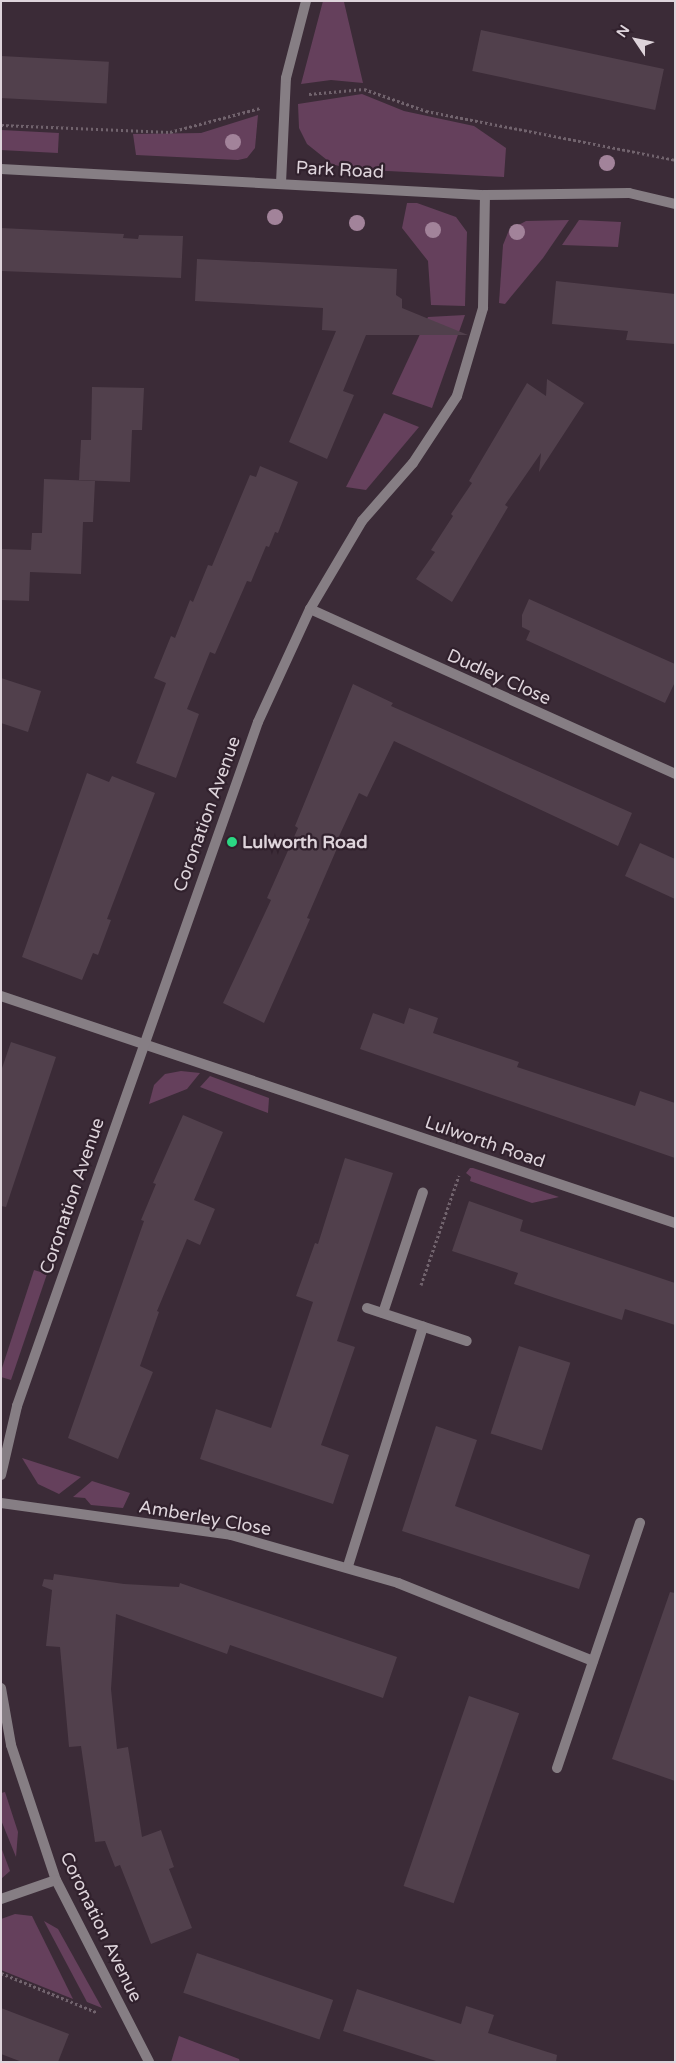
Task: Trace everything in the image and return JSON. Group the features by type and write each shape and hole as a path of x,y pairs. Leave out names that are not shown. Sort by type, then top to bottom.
{"street":[{"path":"281,183 286,78 306,1"},
{"name":"Park Road","path":"1,169 485,195 629,193 675,204"},
{"name":"Coronation Avenue","path":"1,1475 17,1406 142,1042 258,722 310,609 362,521 413,463 457,396 483,308 485,195"},
{"name":"Dudley Close","path":"310,609 675,774"},
{"name":"Lulworth Road","path":"1,996 675,1223"},
{"path":"383,1313 423,1192"},
{"path":"367,1308 467,1341"},
{"path":"348,1566 422,1326"},
{"name":"Amberley Close","path":"1,1503 231,1536 348,1566 398,1583 593,1661"},
{"path":"557,1768 640,1523"},
{"name":"Coronation Avenue","path":"1,1688 12,1745 56,1880 149,2062"},
{"path":"1,1898 56,1880"}],"path":[{"path":"1,126 170,132 302,95 364,89 426,112 675,160"},
{"path":"408,1321 467,1153"},
{"path":"1,1973 131,2026"}],"shaded area":[{"path":"323,1 344,2 363,83 331,80 301,84"},
{"path":"362,94 404,111 474,126 506,148 504,177 349,169 332,164 307,144 299,128 298,104"},
{"path":"258,115 255,148 247,158 238,160 136,155 133,134 201,133"},
{"path":"1,130 59,133 58,153 1,150"},
{"path":"407,203 417,203 456,217 467,232 465,306 431,305 428,261 402,228"},
{"path":"569,220 543,258 505,304 499,303 503,245 509,230 526,221"},
{"path":"579,220 621,222 618,247 562,245"},
{"path":"465,315 432,408 392,394 428,317"},
{"path":"384,413 419,427 366,490 346,487"},
{"path":"181,1071 200,1073 187,1089 149,1104 154,1085 165,1074"},
{"path":"210,1076 269,1098 268,1113 200,1087"},
{"path":"470,1168 559,1197 532,1203 470,1181 471,1177 466,1173"},
{"path":"34,1270 47,1274 11,1380 1,1377 1,1371"},
{"path":"22,1458 81,1477 59,1494 38,1484"},
{"path":"92,1481 130,1493 123,1508 91,1505 85,1498 73,1497"},
{"path":"5,1792 18,1832 16,1857 1,1820 1,1793"},
{"path":"1,1847 10,1871 1,1879"},
{"path":"15,1914 32,1916 73,1999 1,1970 1,1919"},
{"path":"44,1921 58,1929 102,2008 87,2002"},
{"path":"179,2036 239,2059 240,2062 171,2062"}],"building":[{"path":"481,30 664,69 655,110 472,71"},
{"path":"1,56 109,62 107,104 1,98"},
{"path":"1,228 124,234 123,238 138,239 139,235 183,236 181,278 1,271"},
{"path":"197,259 397,269 396,295 402,299 402,308 468,335 366,335 343,391 354,395 327,459 289,442 336,331 322,330 323,308 195,301"},
{"path":"556,281 675,294 675,344 626,340 628,331 552,324"},
{"path":"547,379 584,403 539,472 541,453 505,505 508,507 452,602 416,579 435,552 431,550 453,516 451,514 472,483 469,481 527,383 546,396"},
{"path":"92,387 144,388 142,430 132,430 130,482 79,480 81,440 91,440"},
{"path":"260,466 298,482 278,533 275,532 269,547 266,546 251,582 247,581 215,654 210,652 187,709 199,714 176,778 136,763 166,683 154,678 171,636 175,638 190,600 193,602 208,565 212,566 250,475 256,477"},
{"path":"44,479 95,481 93,522 83,522 81,574 30,572 29,601 1,600 1,549 31,550 32,533 42,533"},
{"path":"529,599 675,664 675,682 665,703 526,640 530,631 522,627 522,615"},
{"path":"1,678 41,691 28,732 1,723"},
{"path":"353,684 393,703 391,706 632,813 618,846 394,741 367,797 359,793 335,845 338,846 307,918 310,919 264,1023 223,1003 271,900 267,898 298,828 295,826"},
{"path":"87,773 109,782 112,776 155,793 107,919 111,920 98,955 93,953 82,980 22,957"},
{"path":"640,843 675,859 675,899 625,876"},
{"path":"409,1008 438,1018 433,1033 519,1062 517,1067 635,1106 640,1091 675,1103 675,1158 360,1049 373,1013 404,1024"},
{"path":"11,1042 56,1057 6,1207 1,1206 1,1071"},
{"path":"183,1115 223,1132 194,1200 215,1209 200,1245 187,1239 157,1311 159,1312 140,1366 153,1372 118,1459 68,1438 144,1221 141,1220 156,1184 153,1183"},
{"path":"345,1158 393,1173 337,1341 355,1347 321,1445 349,1455 333,1504 200,1459 216,1409 271,1428 313,1302 296,1296 315,1243 318,1244"},
{"path":"469,1201 523,1220 520,1231 675,1283 675,1325 625,1309 622,1320 555,1298 514,1284 518,1273 452,1251"},
{"path":"519,1346 570,1363 542,1450 491,1433"},
{"path":"436,1426 477,1440 455,1506 590,1555 579,1589 402,1531"},
{"path":"54,1574 124,1584 179,1587 180,1583 397,1657 383,1698 230,1645 227,1654 116,1614 111,1689 117,1749 128,1747 142,1837 161,1830 174,1867 169,1869 192,1928 151,1944 120,1865 115,1867 105,1841 95,1842 81,1746 69,1747 60,1647 46,1646 52,1590 42,1586 44,1579 53,1580"},
{"path":"670,1592 675,1593 675,1781 612,1759"},
{"path":"469,1696 519,1713 454,1903 404,1886"},
{"path":"197,1953 333,2000 319,2040 183,1993"},
{"path":"357,1989 461,2024 466,2006 494,2015 488,2033 557,2055 556,2062 439,2062 343,2031"},
{"path":"1,2008 69,2034 58,2062 22,2062 1,2054"}],"place":[{"name":"Lulworth Road","path":"232,842"}]}
